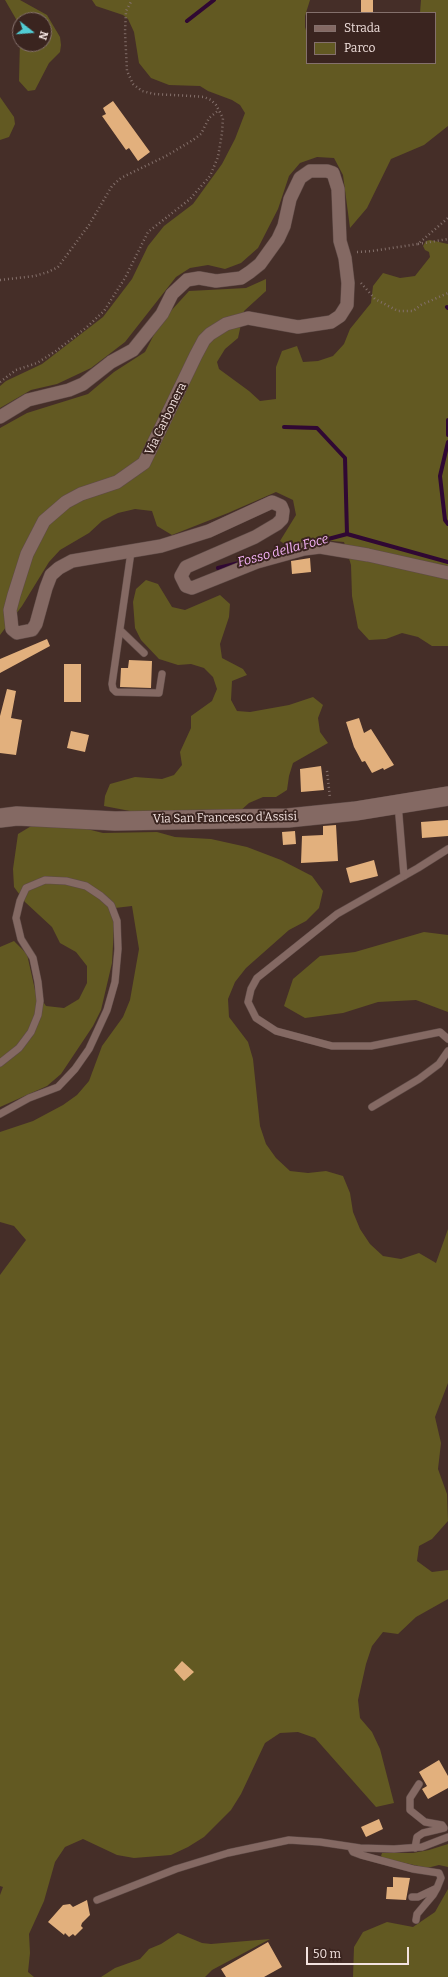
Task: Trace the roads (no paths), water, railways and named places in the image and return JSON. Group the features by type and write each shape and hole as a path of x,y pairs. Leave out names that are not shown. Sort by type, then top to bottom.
{"main road":[{"name":"Via San Francesco d'Assisi","path":"0,818 17,816 115,821 288,818 356,811 448,796"}],"street":[{"name":"Via Carbonera","path":"0,417 28,400 69,390 83,384 111,362 133,350 162,314 172,294 186,280 199,278 216,281 240,278 250,272 260,264 278,239 284,226 295,188 300,178 310,171 327,170 333,173 338,189 340,240 344,254 348,283 347,304 340,316 331,322 298,327 248,318 226,324 216,329 204,340 144,463 118,482 81,494 66,502 44,521 27,554 14,595 10,610 12,628 18,633 32,630 36,624 51,575 59,568 72,561 161,546 209,531 272,502 281,506 283,511 282,519 277,524 255,537 186,567 181,576 186,586 192,588 257,562 304,549 320,547 368,555 448,573"}],"lane":[{"path":"131,552 112,684 113,689 116,692 159,693 162,674"},
{"path":"120,630 144,653"},
{"path":"398,804 404,876"},
{"path":"448,849 337,914 257,978 251,989 248,1002 256,1018 276,1031 332,1046 371,1046 440,1032 448,1039"},
{"path":"0,1063 19,1048 31,1032 38,1015 40,1000 38,982 32,958 22,939 16,918 26,888 45,880 66,881 86,886 111,905 117,921 118,949 115,982 106,1010 89,1049 75,1069 58,1087 29,1098 0,1114"},
{"path":"372,1107 419,1080 439,1064 448,1051"},
{"path":"415,1848 417,1837 423,1833 444,1828 442,1825 424,1822 410,1810 410,1798 419,1784"},
{"path":"97,1900 176,1869 228,1853 290,1840 320,1842 351,1848 415,1848 448,1837"},
{"path":"351,1848 353,1852 361,1855 413,1869 439,1873 441,1878 437,1888 417,1914 416,1920"},
{"path":"412,1897 418,1897 437,1888"}],"waterway":[{"path":"187,21 214,0"},
{"path":"448,420 448,435"},
{"name":"Fosso della Foce","path":"284,427 317,428 345,458 347,534"},
{"path":"448,442 440,476 445,520 448,524"},
{"name":"Fosso della Foce","path":"317,542 347,534 448,562"},
{"name":"Fosso della Foce","path":"218,568 239,563"}]}
